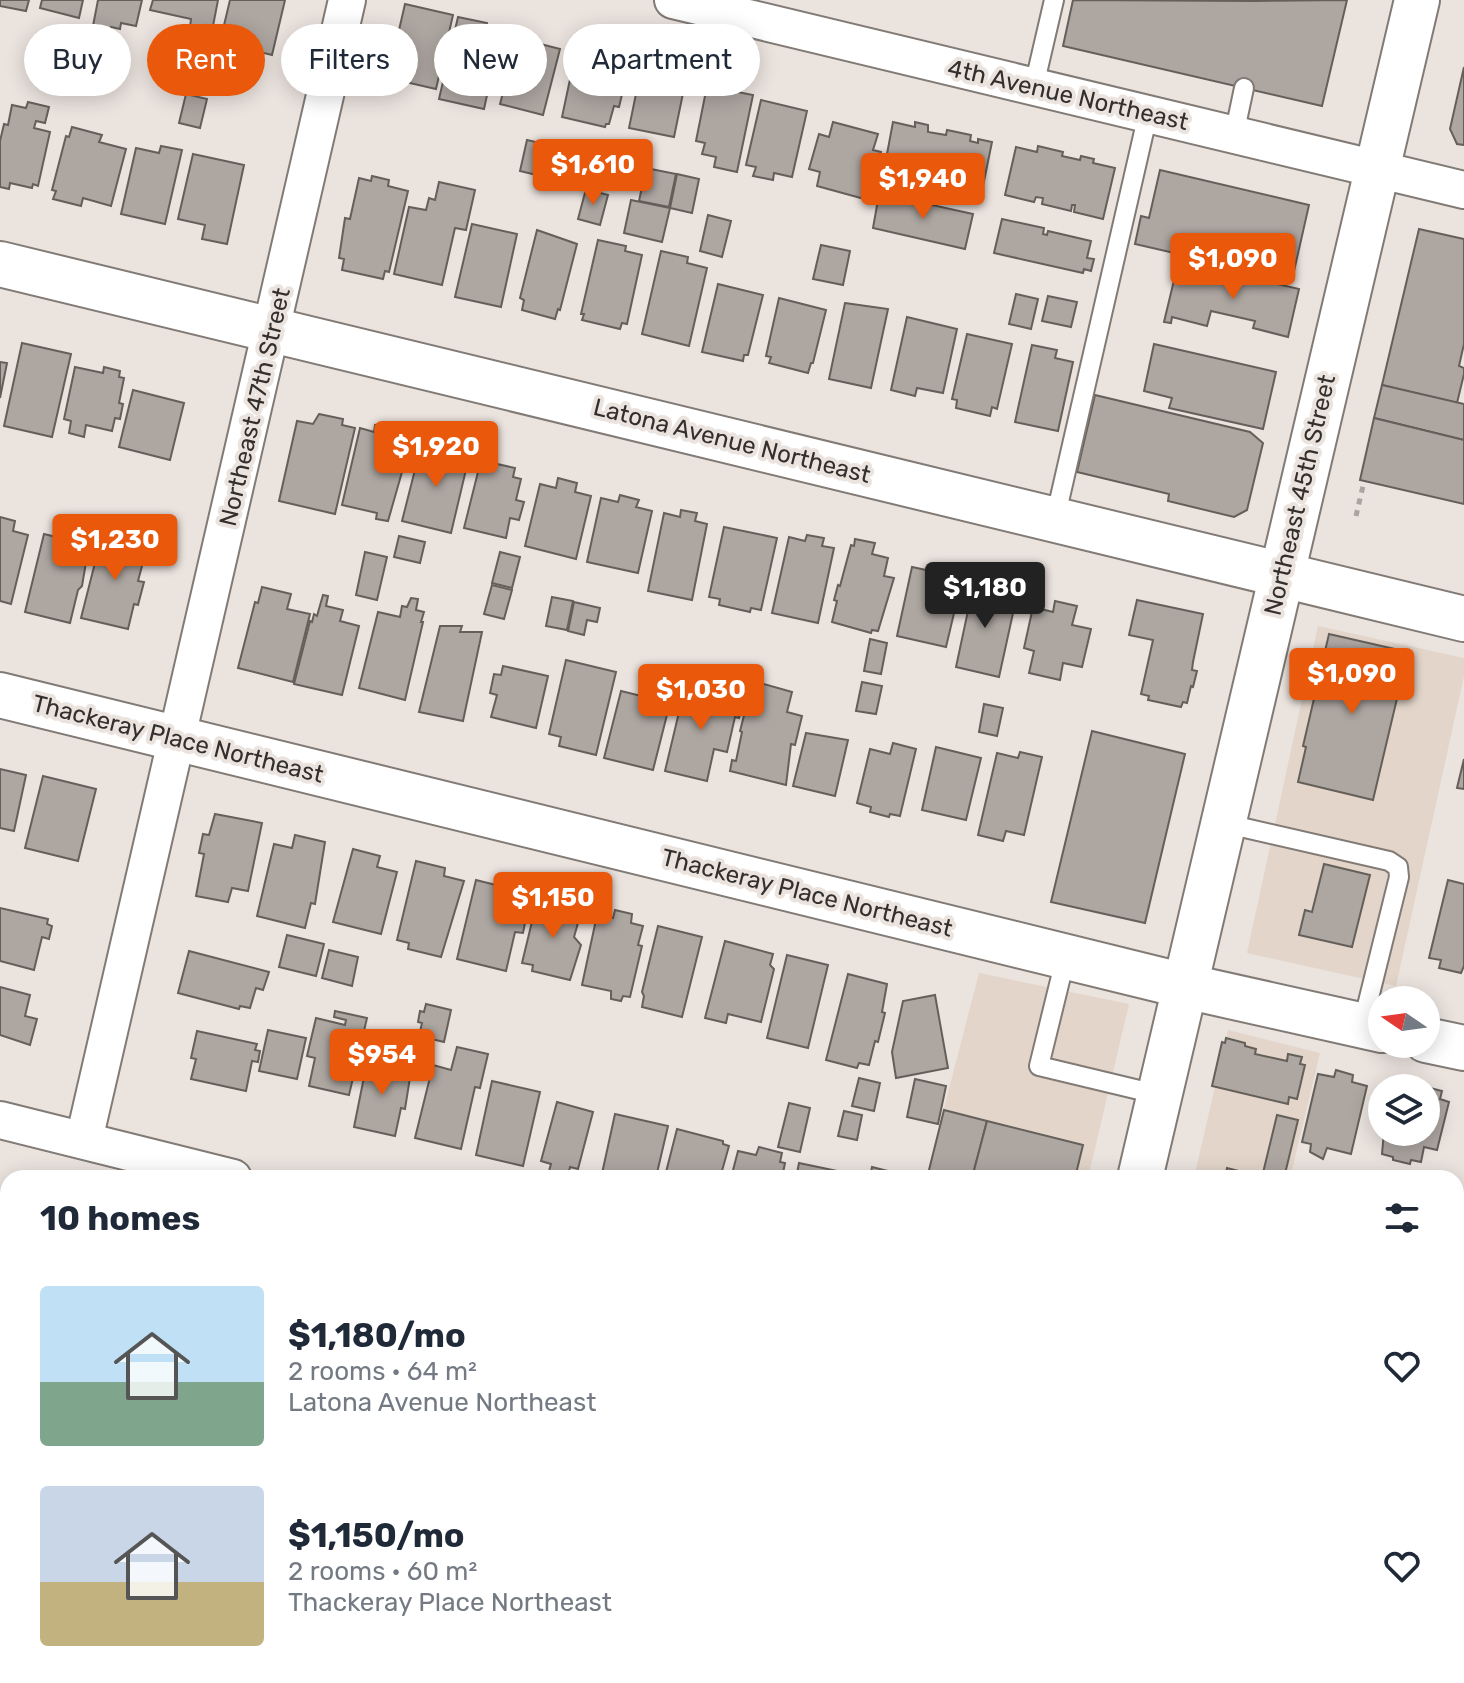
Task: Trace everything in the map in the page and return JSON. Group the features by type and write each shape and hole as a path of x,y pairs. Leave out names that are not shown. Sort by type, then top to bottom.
{"street":[{"name":"Northeast 47th Street","path":"84,1140 347,0"},
{"name":"4th Avenue Northeast","path":"673,0 1464,190"},
{"name":"Northeast 45th Street","path":"1142,1170 1417,0"},
{"name":"Latona Avenue Northeast","path":"0,264 1464,619"},
{"name":"Thackeray Place Northeast","path":"0,695 1185,986 1368,1027"},
{"path":"1440,1043 1464,1048"},
{"path":"0,1120 202,1170"}],"lane":[{"path":"1034,86 1054,0"},
{"path":"1234,135 1244,88"},
{"path":"1055,519 1148,114"},
{"path":"1223,823 1389,861 1398,867 1399,877 1379,986"},
{"path":"1066,956 1039,1066 1160,1095"}],"path":[{"path":"1356,516 1363,486"}],"shaded area":[{"path":"1318,626 1464,658 1464,676 1396,986 1247,953"},
{"path":"979,973 1129,1004 1090,1170 928,1170"},
{"path":"1228,1030 1320,1053 1292,1170 1196,1170"}],"building":[{"path":"0,0 29,0 26,11 0,6"},
{"path":"42,0 83,0 79,18 40,8"},
{"path":"98,0 142,0 136,26 93,24"},
{"path":"153,0 218,0 213,24 190,24 191,19 150,10"},
{"path":"230,0 285,0 272,55 265,53 265,24 224,24"},
{"path":"1073,0 1347,0 1322,106 1063,46"},
{"path":"405,4 453,15 451,24 434,24 434,89 418,85 418,24 400,24"},
{"path":"458,17 487,23 487,24 456,24"},
{"path":"547,46 560,49 543,115 500,104 502,96 547,96"},
{"path":"1464,67 1464,145 1457,144 1450,129"},
{"path":"186,96 207,99 200,128 179,123"},
{"path":"440,96 487,96 484,109 439,99"},
{"path":"566,96 622,96 619,107 614,106 609,124 605,127 562,117"},
{"path":"636,96 682,96 674,137 629,128"},
{"path":"705,96 753,96 737,172 714,167 716,157 702,154 705,143 696,141"},
{"path":"761,100 807,111 792,177 774,173 773,180 753,176 756,167 746,165"},
{"path":"28,102 49,107 45,123 36,121 34,128 50,132 38,186 33,184 32,188 10,183 9,189 0,187 0,141 4,124 8,125 12,105 26,108"},
{"path":"833,122 878,134 873,150 881,152 868,200 817,186 820,172 809,169 819,134 829,137"},
{"path":"893,122 915,127 915,122 928,125 928,132 946,135 947,130 971,135 970,141 992,142 982,191 954,186 955,180 943,178 943,183 914,178 915,172 912,171 911,175 884,170"},
{"path":"72,127 102,135 99,142 126,149 111,206 83,198 81,206 53,199 56,191 52,190 66,136 69,137"},
{"path":"527,140 553,146 545,177 520,171"},
{"path":"161,146 182,150 165,224 121,214 136,148 159,153"},
{"path":"1038,146 1063,152 1062,156 1080,160 1081,156 1094,159 1093,163 1115,168 1103,219 1074,212 1075,205 1072,205 1071,211 1042,204 1043,198 1036,197 1034,202 1005,195 1016,147 1037,152"},
{"path":"193,154 244,165 227,244 202,239 205,225 178,219"},
{"path":"646,168 676,174 669,207 639,201"},
{"path":"1160,170 1309,205 1292,280 1135,244 1141,216 1149,218"},
{"path":"677,174 699,179 692,213 670,208"},
{"path":"372,176 389,180 388,186 408,191 389,272 385,271 383,279 342,270 344,259 339,258 345,218 350,219 359,178 371,181"},
{"path":"439,182 475,190 466,230 455,228 442,285 394,274 409,207 426,210 429,198 435,200"},
{"path":"586,189 608,195 600,225 578,219"},
{"path":"879,194 922,204 924,199 933,201 932,205 973,214 965,249 873,228"},
{"path":"631,200 670,208 662,242 624,233"},
{"path":"708,215 731,221 722,257 700,251"},
{"path":"1002,219 1044,228 1043,234 1047,235 1048,231 1091,241 1087,258 1094,259 1091,271 1084,269 1083,273 994,253"},
{"path":"472,224 517,234 501,307 455,297"},
{"path":"1419,229 1464,239 1464,344 1459,366 1464,368 1464,374 1457,403 1382,385"},
{"path":"537,230 577,244 555,319 522,310 524,300 520,298"},
{"path":"598,240 626,246 625,251 642,255 627,324 622,323 620,329 582,320"},
{"path":"821,245 850,251 843,285 813,279"},
{"path":"661,251 688,257 687,263 707,268 689,346 642,334"},
{"path":"1217,270 1299,289 1288,337 1253,328 1255,321 1211,311 1207,326 1172,317 1171,323 1164,322 1176,272 1215,281"},
{"path":"718,284 763,295 748,355 744,355 743,361 702,352"},
{"path":"1016,294 1038,299 1031,329 1009,324"},
{"path":"1048,296 1077,302 1071,327 1042,321"},
{"path":"779,298 826,310 808,373 769,363 771,357 766,356"},
{"path":"845,303 888,309 871,388 829,379"},
{"path":"907,317 957,329 943,393 917,388 915,396 891,390"},
{"path":"967,334 1012,344 997,409 992,407 990,416 956,408 957,400 952,399"},
{"path":"22,343 71,354 52,437 4,426"},
{"path":"1154,344 1276,372 1263,429 1169,408 1172,398 1144,391"},
{"path":"1032,345 1057,350 1055,358 1073,362 1058,431 1015,422"},
{"path":"0,362 7,363 0,398"},
{"path":"75,367 103,373 104,367 120,371 119,377 124,378 119,403 123,404 120,419 115,418 112,431 86,425 84,437 69,433 71,421 64,419"},
{"path":"1382,385 1464,404 1464,440 1374,418"},
{"path":"133,390 184,403 170,460 119,447"},
{"path":"1095,395 1250,432 1263,443 1247,510 1234,517 1168,501 1169,494 1077,472"},
{"path":"319,414 343,419 342,425 355,428 335,514 279,501 297,421 313,424"},
{"path":"1374,418 1464,440 1464,504 1360,480"},
{"path":"375,425 397,430 390,462 404,465 388,521 376,519 377,513 342,505 360,428 374,432"},
{"path":"421,446 469,457 451,533 402,521"},
{"path":"488,462 515,468 513,477 521,479 516,500 524,502 519,520 510,518 506,538 464,528 479,468 486,470"},
{"path":"558,478 577,483 575,492 591,496 576,559 525,546 540,484 556,488"},
{"path":"620,495 639,500 636,507 652,511 638,573 587,562 601,498 618,502"},
{"path":"681,510 697,513 695,521 707,524 692,600 648,591 664,513 680,517"},
{"path":"0,517 15,521 13,531 28,535 11,604 0,601"},
{"path":"724,527 777,538 761,610 751,608 750,612 719,605 720,599 709,597"},
{"path":"44,534 89,545 82,586 78,590 70,623 25,612"},
{"path":"116,535 143,541 141,550 146,551 138,581 144,582 128,629 81,618 101,539 114,543"},
{"path":"807,535 824,538 822,546 834,548 818,623 772,613 789,537 805,541"},
{"path":"399,536 425,542 420,563 394,557"},
{"path":"855,539 875,543 872,554 888,558 884,576 894,578 878,631 872,630 871,633 832,622 838,585"},
{"path":"365,552 387,557 377,600 356,595"},
{"path":"500,552 520,557 512,588 492,583"},
{"path":"942,566 964,571 946,647 897,636 912,567 940,573"},
{"path":"975,578 999,584 996,600 1015,604 999,677 956,667"},
{"path":"492,585 512,590 504,619 484,614"},
{"path":"262,587 291,594 287,609 310,614 293,682 238,668 255,602 258,603"},
{"path":"323,595 328,596 326,606 343,610 340,621 359,626 342,695 294,684 310,621 314,614 317,616"},
{"path":"552,597 573,601 567,630 546,626"},
{"path":"411,598 418,599 416,610 424,612 405,700 359,688 378,612 400,617 402,606 407,607"},
{"path":"1137,600 1203,614 1192,670 1197,671 1187,703 1183,702 1181,707 1148,700 1149,696 1141,694 1153,640 1129,635"},
{"path":"1055,601 1077,606 1072,625 1091,629 1082,667 1063,663 1060,680 1029,673 1034,651 1024,648 1033,607 1053,612"},
{"path":"574,602 600,608 597,622 587,620 584,635 568,631"},
{"path":"440,626 462,626 460,632 482,632 463,721 419,712"},
{"path":"1329,634 1408,652 1373,800 1298,782 1306,747 1303,746"},
{"path":"870,639 887,643 881,674 864,671"},
{"path":"566,660 616,672 596,755 559,746 561,737 549,734"},
{"path":"503,666 548,676 536,728 491,717 497,695 490,693 494,674 501,675"},
{"path":"753,681 792,692 787,712 802,716 795,745 791,744 786,785 730,771 732,760 736,761"},
{"path":"862,682 882,686 876,714 856,711"},
{"path":"685,687 743,702 739,718 735,717 727,752 714,749 707,781 665,771"},
{"path":"621,691 670,703 653,770 604,758"},
{"path":"984,704 1003,708 997,736 979,732"},
{"path":"1092,731 1185,754 1145,923 1051,902"},
{"path":"806,733 848,740 835,796 793,786"},
{"path":"893,743 916,749 900,816 890,814 889,817 870,812 871,807 857,803 870,749 890,754"},
{"path":"936,747 981,758 966,820 922,810"},
{"path":"1020,752 1042,757 1024,835 1006,831 1003,841 978,835 997,753 1018,758"},
{"path":"1464,759 1464,789 1457,788"},
{"path":"0,769 26,775 14,831 0,828"},
{"path":"43,776 96,789 78,861 25,848"},
{"path":"215,814 262,823 248,891 232,888 228,902 196,896 204,854 199,853 203,834 209,835"},
{"path":"295,835 325,842 315,904 311,903 305,928 257,916 274,844 292,848"},
{"path":"353,849 380,856 377,867 397,872 381,934 333,922"},
{"path":"416,861 445,868 444,876 464,881 441,957 408,949 409,943 397,940"},
{"path":"1324,864 1370,875 1352,947 1299,935 1305,910 1312,912"},
{"path":"476,880 500,886 498,895 523,900 520,916 526,918 523,933 515,932 506,971 457,959"},
{"path":"1448,880 1464,884 1464,966 1461,973 1439,968 1441,960 1429,958"},
{"path":"538,897 565,904 580,916 574,937 581,945 570,980 532,971 533,965 522,963"},
{"path":"0,908 48,919 47,924 52,926 49,939 42,937 34,970 0,961"},
{"path":"615,910 632,914 631,923 643,926 638,945 642,946 630,997 623,996 621,1001 611,999 611,991 582,985 597,915 613,918"},
{"path":"658,926 702,937 682,1017 642,1007 642,992"},
{"path":"287,935 324,944 316,976 279,967"},
{"path":"725,941 773,954 770,965 774,969 761,1022 728,1014 726,1023 705,1018"},
{"path":"329,950 358,957 352,986 322,978"},
{"path":"189,951 269,972 263,990 256,988 250,1008 240,1006 239,1009 178,993"},
{"path":"787,955 828,965 808,1048 767,1038"},
{"path":"848,974 887,984 882,1012 885,1013 878,1042 875,1041 869,1065 859,1063 857,1068 826,1060"},
{"path":"0,987 30,995 25,1016 37,1019 30,1045 0,1035"},
{"path":"935,995 948,1068 896,1078 892,1052 903,1001"},
{"path":"426,1004 451,1010 444,1042 419,1036 422,1023 418,1022 420,1011 424,1012"},
{"path":"335,1011 367,1018 349,1095 309,1086 315,1058 307,1056 316,1018 345,1025 346,1020 334,1017"},
{"path":"268,1030 306,1038 297,1079 259,1071"},
{"path":"197,1031 257,1044 255,1050 260,1051 258,1062 252,1061 246,1091 191,1079 196,1059 191,1058"},
{"path":"1226,1038 1256,1049 1255,1054 1287,1061 1288,1054 1302,1057 1300,1064 1305,1065 1297,1099 1289,1097 1288,1104 1212,1086 1222,1042 1225,1043"},
{"path":"457,1047 488,1054 480,1088 475,1087 461,1149 415,1138 433,1065 451,1070"},
{"path":"373,1058 392,1062 391,1067 411,1071 405,1109 401,1108 395,1136 354,1127 367,1062 372,1063"},
{"path":"1336,1070 1353,1075 1352,1082 1367,1086 1351,1154 1327,1148 1323,1159 1310,1152 1311,1144 1302,1142 1318,1074 1334,1077"},
{"path":"859,1078 880,1083 874,1111 852,1106"},
{"path":"915,1079 946,1086 938,1124 907,1117"},
{"path":"492,1081 540,1092 523,1166 476,1155"},
{"path":"1440,1099 1449,1102 1440,1138"},
{"path":"557,1102 593,1112 578,1169 549,1170 551,1164 541,1161"},
{"path":"789,1103 810,1108 800,1152 778,1147"},
{"path":"944,1110 987,1121 974,1170 929,1170"},
{"path":"844,1111 862,1115 857,1140 838,1136"},
{"path":"615,1114 668,1126 658,1170 603,1170"},
{"path":"1277,1115 1298,1120 1286,1170 1264,1170"},
{"path":"987,1121 1083,1145 1077,1170 974,1170"},
{"path":"677,1129 723,1141 729,1146 722,1170 667,1170"},
{"path":"1383,1146 1438,1146 1437,1150 1424,1147 1421,1162 1411,1160 1410,1164 1382,1154"},
{"path":"759,1147 782,1153 780,1162 785,1163 784,1170 733,1170 738,1151 756,1155"},
{"path":"799,1163 833,1170 798,1170"}]}
